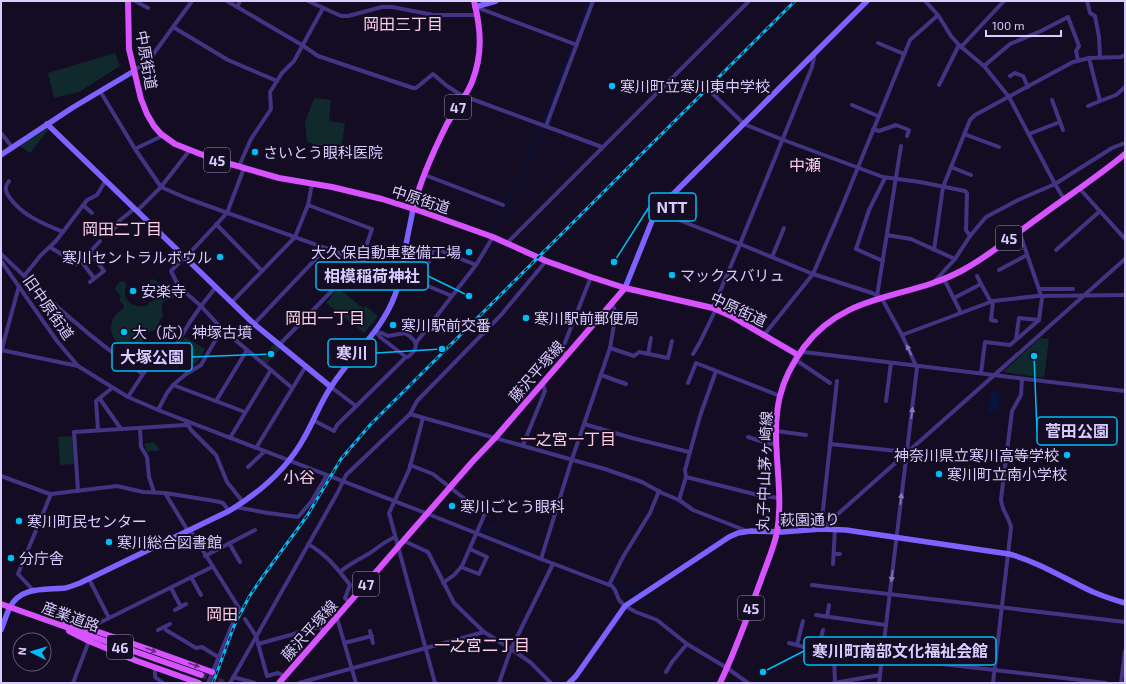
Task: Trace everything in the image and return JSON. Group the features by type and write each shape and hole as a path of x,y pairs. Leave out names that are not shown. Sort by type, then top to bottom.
{"main road":[{"name":"中原街道","path":"128,1 129,49 147,114 162,136 175,144 213,159 279,178 357,192 413,209 493,237 538,256 546,261 591,277 625,288 714,308 764,335 797,357"},
{"name":"47","path":"413,209 437,145 472,83 479,53 480,36 474,4"},
{"name":"丸子中山茅ヶ崎線","path":"720,683 742,632 777,532 778,498 776,431 780,396 797,357 811,338 825,324 850,309 879,296 921,288 944,279 977,262 1125,154"},
{"name":"藤沢平塚線","path":"279,683 451,486 543,384 625,288"},
{"name":"産業道路","path":"1,604 200,676"},
{"path":"46,620 93,630 212,672"},
{"path":"65,627 70,633 89,641 155,668 200,683"}],"street":[{"path":"135,1 148,8"},
{"path":"1,155 47,124 134,71 152,56 192,1"},
{"path":"227,1 318,56 413,88 416,88 433,74 447,86 465,96 602,147"},
{"path":"237,7 240,1"},
{"path":"308,1 318,3 323,8 341,16 348,16 382,7 392,6 434,15 477,15"},
{"path":"474,4 496,1"},
{"path":"543,125 577,45 593,1"},
{"path":"507,243 749,1"},
{"path":"625,288 656,211 867,1"},
{"path":"925,1 938,15 951,36 960,46 984,66 1009,97 1064,199"},
{"path":"939,85 960,46 1004,1"},
{"path":"1087,1 1090,13 1095,16 1099,37 1100,57"},
{"path":"474,4 577,45"},
{"path":"292,388 222,329 201,306 180,287 171,271 227,212 251,138 271,109 270,92 282,73 294,61 323,8"},
{"path":"764,335 813,274 910,40 938,15"},
{"path":"984,66 1010,44 1041,31 1068,17 1080,46 1076,51 1078,60"},
{"path":"174,26 228,60 277,81"},
{"path":"878,43 904,54"},
{"path":"693,354 708,331 714,308 781,139 812,66 815,53"},
{"path":"934,250 943,187 972,118 1078,60 1125,55"},
{"path":"1089,58 1100,101"},
{"path":"944,60 949,64"},
{"path":"938,71 944,74"},
{"path":"1010,76 1015,73 1023,76 1028,87"},
{"path":"1088,106 1116,95 1125,87"},
{"path":"100,91 135,149 161,187 452,296"},
{"path":"712,93 744,124 781,139 885,178 965,191 967,193 966,230 970,236"},
{"path":"1116,95 1118,101"},
{"path":"1052,100 1063,130"},
{"path":"852,105 878,116"},
{"path":"1029,134 1060,122"},
{"path":"47,124 254,324 356,406"},
{"path":"873,129 879,132 896,125 909,130 907,136"},
{"path":"891,127 893,132"},
{"path":"1,133 12,147"},
{"path":"964,134 999,147"},
{"path":"135,149 162,136"},
{"path":"933,283 955,259 970,236 986,217 1018,200 1055,184 1112,148 1125,144"},
{"path":"879,683 917,366 901,334 879,296 901,146"},
{"path":"116,235 111,231 118,225 118,220 136,210 161,187 189,150"},
{"path":"951,167 971,175"},
{"path":"426,174 503,205"},
{"path":"883,261 856,249 869,210 885,178"},
{"path":"24,276 63,232 87,200 97,195 106,180"},
{"path":"9,181 6,186 6,191 14,204 22,212 63,232"},
{"path":"232,302 295,237 308,205 312,184"},
{"path":"1079,188 1125,239"},
{"path":"83,205 92,213"},
{"path":"280,344 361,261 372,229 308,205"},
{"path":"1,630 10,607 18,597 33,590 66,588 80,584 229,511 263,488 289,460 305,437 331,387 376,332 388,313 401,276 413,209"},
{"path":"656,211 813,274 879,296"},
{"path":"1056,250 1100,211"},
{"path":"216,224 262,271"},
{"path":"772,258 784,228"},
{"path":"962,235 966,230"},
{"path":"981,373 985,342 1010,345 1039,320 1040,292 1019,232"},
{"path":"887,235 911,239 955,259"},
{"path":"313,420 334,430 336,425 406,357 410,356 416,343 476,265 493,237"},
{"path":"50,246 77,264 100,241"},
{"path":"254,324 326,248"},
{"path":"420,283 434,248 476,265"},
{"path":"90,252 104,271 90,282"},
{"path":"999,270 1027,255"},
{"path":"2,258 80,327 118,358 143,374"},
{"name":"旧中原街道","path":"2,258 19,286 57,341 78,366"},
{"path":"821,529 1125,259"},
{"path":"81,260 94,278"},
{"path":"230,683 338,492 346,474 410,414 417,401 501,315 546,261"},
{"path":"1001,262 1004,267"},
{"path":"977,276 991,300 991,320 996,320"},
{"path":"567,356 562,350 591,277"},
{"path":"944,279 961,311"},
{"path":"954,298 981,284"},
{"path":"19,286 1,351 78,366 128,397 186,423 265,451 478,532 553,564 609,585 615,590 625,606 656,620 688,644 748,683"},
{"path":"128,397 143,374 157,358 175,347 190,322 216,287"},
{"path":"901,334 991,300 1040,292 1073,289"},
{"path":"1040,292 1084,296 1125,295"},
{"path":"541,559 572,459 610,348 616,313 612,304"},
{"path":"1016,340 1019,318 1039,320"},
{"path":"158,410 173,385 186,374 201,365 222,329"},
{"path":"376,332 388,336 405,333 416,343"},
{"path":"376,332 380,337 406,357"},
{"path":"648,354 651,338"},
{"path":"610,348 634,356 639,352 668,358 672,341"},
{"path":"216,401 247,350"},
{"path":"695,350 700,352"},
{"path":"830,383 797,357 804,352 1125,391"},
{"path":"688,383 696,362 780,396"},
{"path":"884,398 891,362"},
{"path":"256,448 306,366"},
{"path":"230,438 271,370"},
{"path":"679,500 686,477 685,470 689,452 716,371"},
{"path":"601,375 626,384"},
{"path":"686,375 691,377"},
{"path":"825,380 828,376"},
{"path":"993,683 1009,554 1011,523 1003,508 1001,499 1012,411 1021,395 1022,379"},
{"path":"883,380 888,381"},
{"path":"821,529 837,382"},
{"path":"523,445 545,391 543,384"},
{"path":"173,385 245,412"},
{"path":"98,430 96,401 112,388"},
{"path":"100,399 121,429"},
{"path":"410,414 572,459 642,482 679,500 699,512 747,531"},
{"path":"423,418 410,465 389,513 435,683"},
{"path":"78,491 74,432 140,428 186,423"},
{"path":"186,423 216,455 227,482 243,502"},
{"path":"584,424 689,452"},
{"path":"140,428 142,447 147,457 149,477 154,492"},
{"path":"776,431 803,436"},
{"path":"748,437 770,444 776,444"},
{"path":"752,445 754,439"},
{"path":"830,444 907,452"},
{"path":"248,467 265,451"},
{"path":"410,465 433,474 465,498 487,509 461,567 454,575 443,582"},
{"path":"235,507 298,517 311,502 327,475"},
{"path":"1,476 51,494 117,486 143,492 165,492 215,500 223,503 229,511"},
{"path":"686,477 758,495 778,498"},
{"path":"609,585 623,557 650,513 659,491"},
{"path":"165,492 239,608 208,683"},
{"path":"33,590 18,574 51,494"},
{"path":"833,564 835,529"},
{"name":"萩園通り","path":"569,683 576,676 625,606 720,542 734,535 747,531 777,532 835,529 1009,554 1035,562 1094,592 1125,603"},
{"path":"205,556 255,530"},
{"path":"340,572 372,552 382,543 395,537"},
{"path":"404,541 428,552 454,603 484,632 530,662 551,683"},
{"path":"229,543 240,562"},
{"path":"308,544 321,552 350,585 345,598 350,603"},
{"path":"461,567 479,574 487,557 470,549"},
{"path":"834,554 840,554"},
{"path":"499,683 511,649 553,564"},
{"path":"93,630 97,624 212,567"},
{"path":"191,577 201,595"},
{"path":"89,579 109,618"},
{"path":"812,585 1125,622"},
{"path":"171,588 181,607"},
{"path":"175,610 186,604"},
{"path":"826,617 829,605"},
{"path":"816,616 886,625"},
{"path":"337,618 356,683"},
{"path":"245,619 256,636 267,676 278,673 285,676"},
{"path":"797,645 803,621"},
{"path":"158,630 170,624"},
{"path":"164,627 176,636 190,642 196,648 202,647 218,658"},
{"path":"258,644 319,627 324,631"},
{"path":"818,650 823,630"},
{"path":"299,683 484,632"},
{"path":"344,642 371,633 373,643"},
{"path":"173,641 176,636"},
{"path":"73,683 89,641"},
{"path":"789,643 834,655 835,683 880,675"},
{"path":"666,672 672,662 688,644"},
{"path":"1121,683 1125,651"},
{"path":"882,657 1106,683"},
{"path":"155,668 155,677 163,683"},
{"path":"233,677 255,683"}],"green space":[{"path":"115,53 120,66 79,92 54,98 48,73"},
{"path":"315,98 331,100 329,121 345,123 341,151 355,152 355,157 338,155 334,149 307,142 305,122"},
{"path":"47,128 49,129 30,153 20,146"},
{"path":"153,279 163,285 164,282 174,289 175,288 174,298 162,303 163,315 155,330 149,332 141,328 139,329 139,331 145,334 140,346 129,348 121,347 114,337 111,327 114,317 123,309 124,306 119,299 121,296 115,288 123,281 126,283 125,293 127,300 136,306 147,306 149,302 154,300 157,296 157,292 148,291 150,280"},
{"path":"338,288 363,308 366,306 378,316 364,333 326,303"},
{"path":"185,337 205,349 196,364 175,351"},
{"path":"1040,338 1049,339 1044,378 1003,372"},
{"path":"274,344 280,349 267,364 261,359"},
{"path":"72,436 74,464 60,465 58,437"},
{"path":"154,442 160,450 147,452 144,444"}],"water":[{"path":"991,392 1000,393 998,412 988,411"}],"waterway":[{"path":"494,229 524,173 589,1"},
{"path":"478,531 492,527 499,527 505,532 510,544 523,546 530,552 539,556"},
{"path":"614,584 640,593"},
{"path":"645,596 648,614 651,616"}],"tunnel":[{"path":"201,675 225,683"}],"railway":[{"path":"213,683 234,626 249,597 307,516 341,459 370,425 795,1"}],"place":[{"name":"寒川町立寒川東中学校","path":"612,86"},
{"name":"さいとう眼科医院","path":"255,152"},
{"name":"大久保自動車整備工場","path":"469,252"},
{"name":"寒川セントラルボウル","path":"220,257"},
{"name":"NTT","path":"614,262"},
{"name":"マックスバリュ","path":"672,275"},
{"name":"安楽寺","path":"133,291"},
{"name":"相模稲荷神社","path":"469,296"},
{"name":"寒川駅前郵便局","path":"526,318"},
{"name":"寒川駅前交番","path":"393,325"},
{"name":"大（応）神塚古墳","path":"124,332"},
{"name":"寒川","path":"442,349"},
{"name":"大塚公園","path":"271,354"},
{"name":"菅田公園","path":"1034,356"},
{"name":"神奈川県立寒川高等学校","path":"1067,455"},
{"name":"寒川町立南小学校","path":"939,474"},
{"name":"寒川ごとう眼科","path":"452,506"},
{"name":"寒川町民センター","path":"19,521"},
{"name":"寒川総合図書館","path":"109,542"},
{"name":"分庁舎","path":"11,558"},
{"name":"寒川町南部文化福祉会館","path":"763,672"}],"district":[{"name":"岡田三丁目","path":"403,23"},
{"name":"中瀬","path":"805,164"},
{"name":"岡田二丁目","path":"122,228"},
{"name":"岡田一丁目","path":"325,317"},
{"name":"一之宮一丁目","path":"568,438"},
{"name":"小谷","path":"299,476"},
{"name":"岡田","path":"222,613"},
{"name":"一之宮二丁目","path":"482,644"}]}
